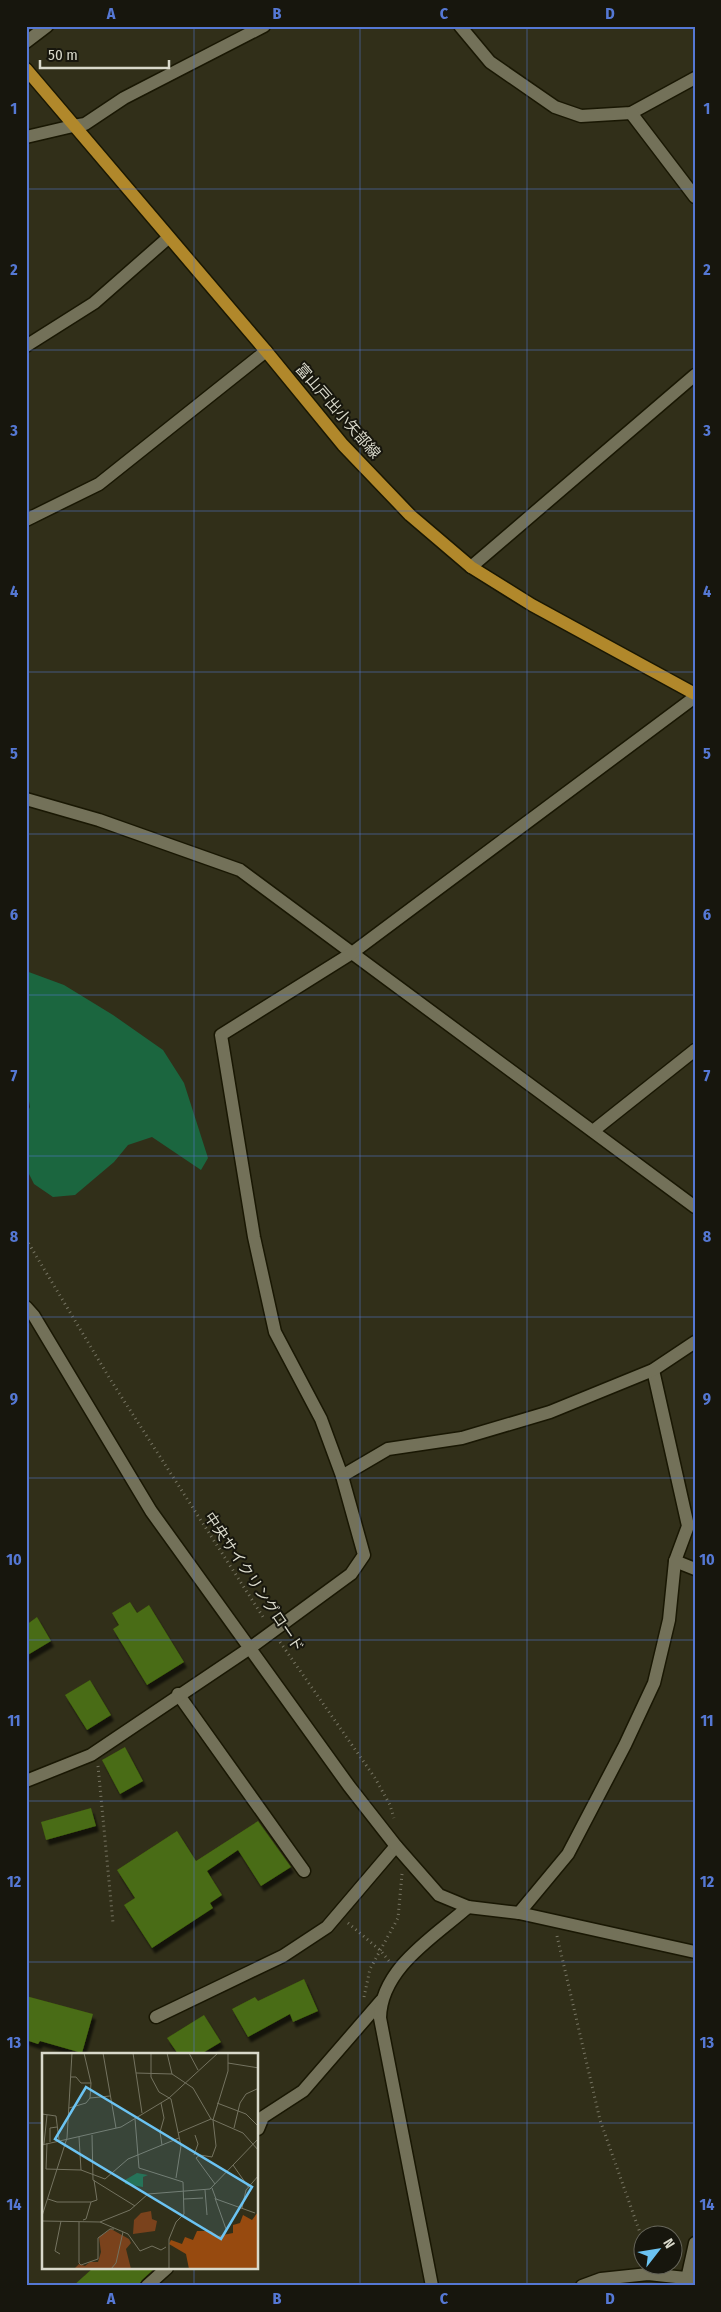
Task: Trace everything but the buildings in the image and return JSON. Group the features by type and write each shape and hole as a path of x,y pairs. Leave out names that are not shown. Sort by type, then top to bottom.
{"main road":[{"name":"富山戸出小矢部線","path":"26,69 349,452 410,515 471,567 532,605 695,695"}],"street":[{"path":"26,42 47,26"},
{"path":"26,137 85,124 124,98 264,26"},
{"path":"460,26 490,62 555,107 581,116 631,113 695,78"},
{"path":"631,113 695,197"},
{"path":"26,346 94,303 168,238"},
{"path":"26,520 99,484 266,352"},
{"path":"471,567 695,375"},
{"path":"26,1781 96,1751 178,1694 250,1648 271,1630 351,1574 364,1556 342,1476 321,1419 275,1332 254,1237 221,1035 352,953 695,695"},
{"path":"26,799 99,820 240,870 695,1207"},
{"path":"593,1131 695,1050"},
{"path":"26,1307 34,1316 151,1511 349,1786 398,1849 439,1895 468,1907 519,1913 695,1952"},
{"path":"342,1476 388,1449 462,1438 550,1412 653,1370 695,1342"},
{"path":"519,1913 568,1854 625,1745 654,1683 669,1620 675,1561 691,1525 653,1370"},
{"path":"675,1561 695,1569"},
{"path":"178,1694 304,1871"},
{"path":"156,2017 283,1956 327,1927 398,1849"},
{"path":"259,2126 263,2116 303,2092 381,2001 397,1970 468,1907"},
{"path":"381,2001 380,2018 432,2286"},
{"path":"582,2286 601,2279 648,2274 691,2279 695,2243"},
{"path":"147,2286 165,2270"}],"path":[{"name":"中央サイクリングロード","path":"26,1239 110,1379 239,1584 374,1778 390,1805 395,1824"},
{"path":"96,1751 113,1923"},
{"path":"381,1951 398,1918 402,1872 398,1849"},
{"path":"337,1915 381,1951 397,1970"},
{"path":"553,1921 577,2011 600,2120 637,2224"}],"shaded area":[{"path":"26,971 64,985 113,1015 163,1050 184,1083 208,1158 201,1170 152,1137 128,1145 114,1162 75,1195 53,1197 34,1184 26,1168 26,1115 30,1107 26,1085"}]}
